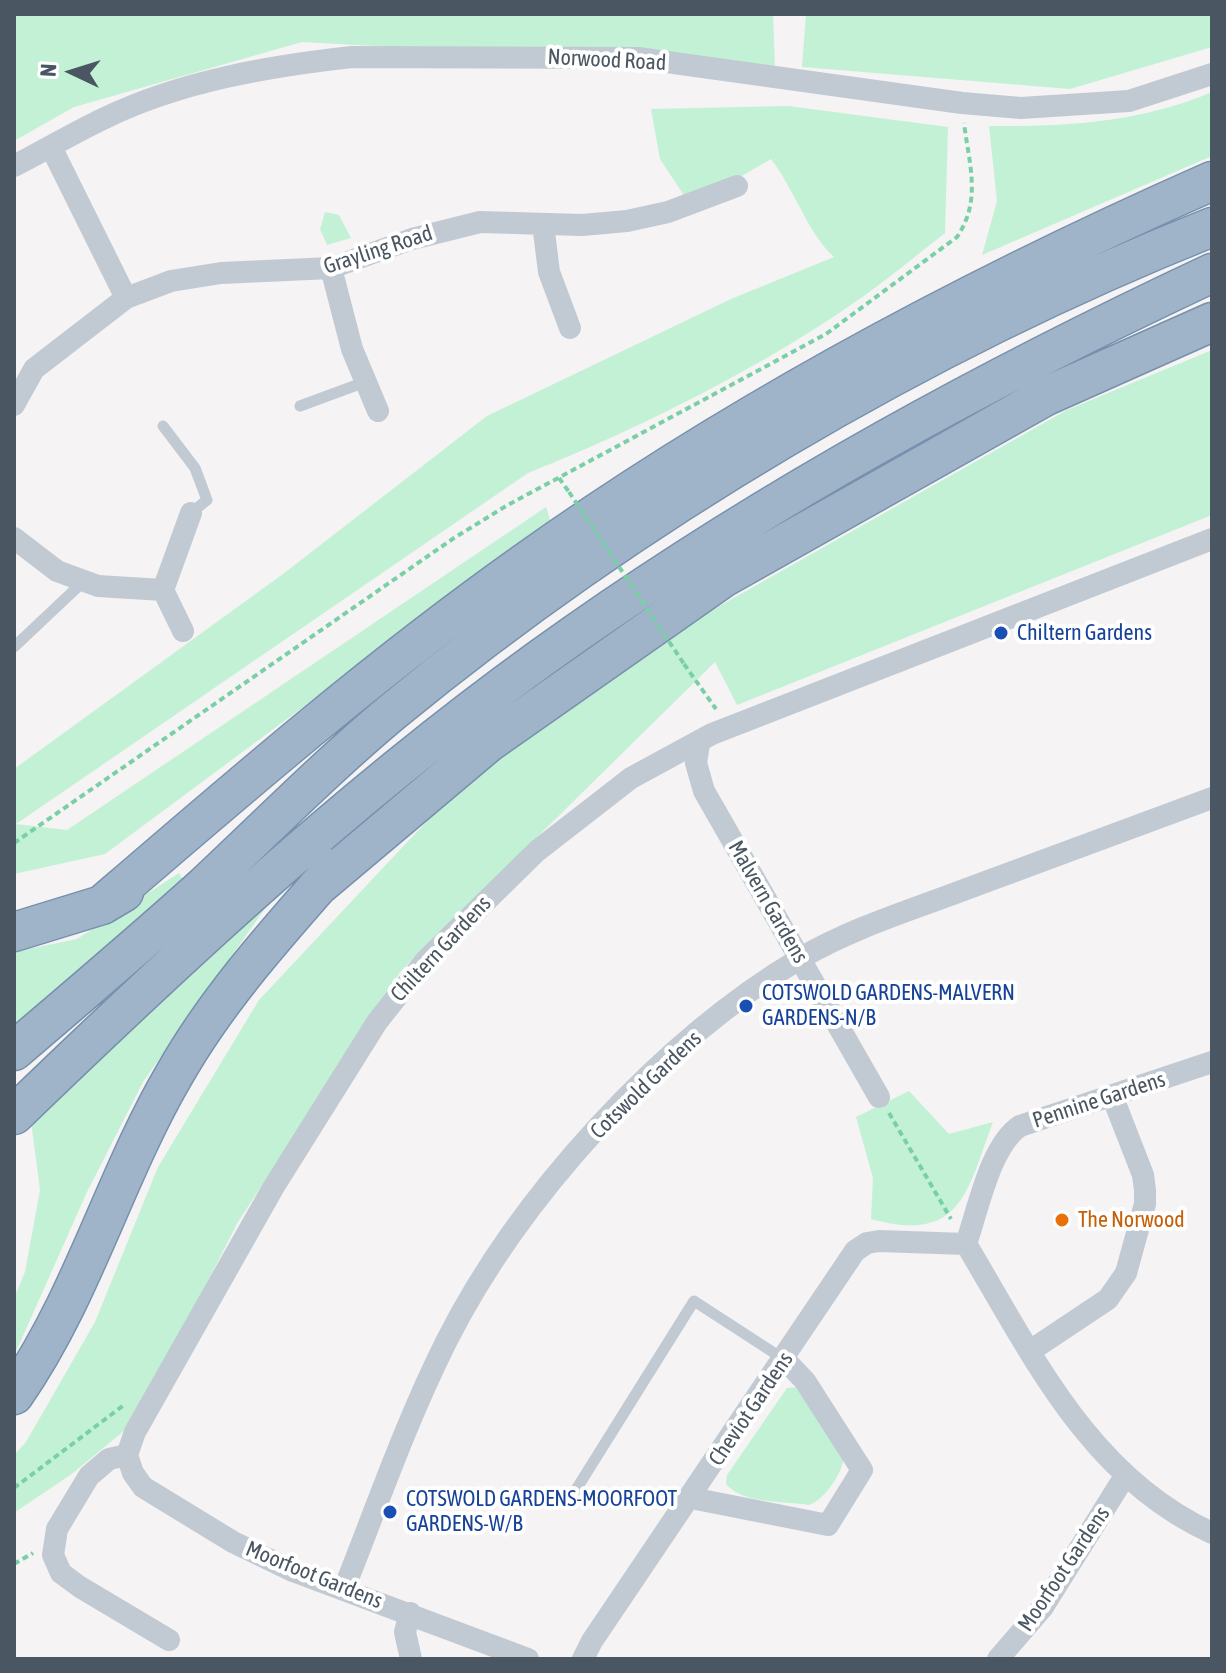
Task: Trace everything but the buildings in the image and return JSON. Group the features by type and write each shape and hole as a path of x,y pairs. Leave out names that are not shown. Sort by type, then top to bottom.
{"highway":[{"path":"102,905 280,751 414,645 523,563 665,470 792,393 990,283 1212,181"},
{"path":"1095,274 1212,194"},
{"path":"14,932 102,905 161,871 389,715 546,596 678,505 887,383 1095,274 1212,227"},
{"path":"14,1115 197,939 360,800 573,635 721,537 879,441 1028,363 1212,273"},
{"path":"1028,363 1212,299"},
{"path":"317,887 488,743 723,578 1046,396 1212,322"},
{"path":"14,1051 162,925 389,715"},
{"path":"14,1395 49,1340 173,1075 225,998 317,887 467,716"}],"street":[{"name":"Norwood Road","path":"14,166 107,117 183,89 307,62 388,54 638,58 962,103 1021,108 1092,106 1159,94 1212,74"},
{"path":"51,147 126,298"},
{"name":"Grayling Road","path":"14,405 34,369 126,298 171,281 221,273 331,268 444,229 480,222 543,224 627,221 668,212 737,186"},
{"path":"543,224 549,272 570,328"},
{"path":"331,268 365,382 378,411"},
{"path":"183,631 163,590 191,513"},
{"path":"14,538 57,571 98,586 163,590"},
{"name":"Chiltern Gardens","path":"127,1455 157,1394 335,1085 400,990 537,851 631,778 729,727 1212,539"},
{"name":"Malvern Gardens","path":"699,744 696,763 704,791 879,1097"},
{"name":"Cotswold Gardens","path":"344,1589 391,1465 448,1339 531,1209 623,1101 672,1054 800,958 873,924 1212,798"},
{"name":"Pennine Gardens","path":"966,1244 997,1154 1010,1133 1020,1126 1113,1098 1212,1062"},
{"path":"1030,1351 1108,1299 1119,1288 1126,1273 1145,1204 1145,1190 1143,1175 1113,1098"},
{"name":"Cheviot Gardens","path":"583,1659 592,1641 785,1360 847,1261 867,1243 966,1244"},
{"path":"966,1244 1085,1435 1125,1476 1160,1504 1212,1533"},
{"path":"691,1498 828,1525 862,1470 805,1381 785,1360"},
{"path":"127,1455 109,1459 89,1476 57,1529 53,1555 61,1573 80,1587 169,1640"},
{"name":"Moorfoot Gardens","path":"127,1455 133,1473 143,1487 233,1542 293,1571 410,1613 482,1651 528,1659"},
{"name":"Moorfoot Gardens","path":"998,1659 1043,1607 1125,1476"},
{"path":"410,1613 405,1632 411,1659"}],"lane":[{"path":"300,406 365,382"},
{"path":"163,426 195,468 207,500 191,513"},
{"path":"14,647 84,581"},
{"path":"572,1496 694,1301 785,1360"}],"path":[{"path":"14,843 454,538 558,478 826,334 957,237 970,217 973,199 962,103"},
{"path":"558,478 729,727"},
{"path":"879,1097 966,1244"},
{"path":"14,1488 129,1402 157,1394"}],"green space":[{"path":"14,14 773,14 775,68 302,42 74,107 14,141"},
{"path":"806,14 1212,14 1212,47 1070,89 802,67"},
{"path":"1212,92 1212,156 982,255 997,201 989,126 1103,121 1158,110"},
{"path":"788,106 948,127 945,233 868,293 747,369 659,415 528,473 16,824 67,830 546,507 551,523 105,854 14,874 14,769 283,574 487,416 731,299 834,257 816,236 771,159 740,177 687,200 660,159 651,109"},
{"path":"325,212 339,215 351,238 327,245 320,229"},
{"path":"1212,350 1212,515 737,705 715,662 400,972 238,1222 136,1421 73,1473 14,1513 14,1455 26,1442 95,1322 158,1167 259,1000 473,772 652,644 1067,410"},
{"path":"179,873 184,882 14,1036 14,952 77,939"},
{"path":"266,907 143,1082 87,1192 14,1356 14,1298 25,1272 40,1190 31,1121"},
{"path":"909,1091 949,1134 993,1122 976,1170 956,1206 943,1217 925,1224 901,1225 871,1219 873,1178 856,1117"},
{"path":"797,1387 844,1459 835,1479 821,1498 809,1505 753,1498 733,1490 726,1484 727,1475 787,1388"}],"place":[{"name":"Chiltern Gardens","path":"1001,633"},
{"name":"COTSWOLD GARDENS-MALVERN GARDENS-N/B","path":"746,1006"},
{"name":"The Norwood","path":"1062,1220"},
{"name":"COTSWOLD GARDENS-MOORFOOT GARDENS-W/B","path":"390,1512"}]}
